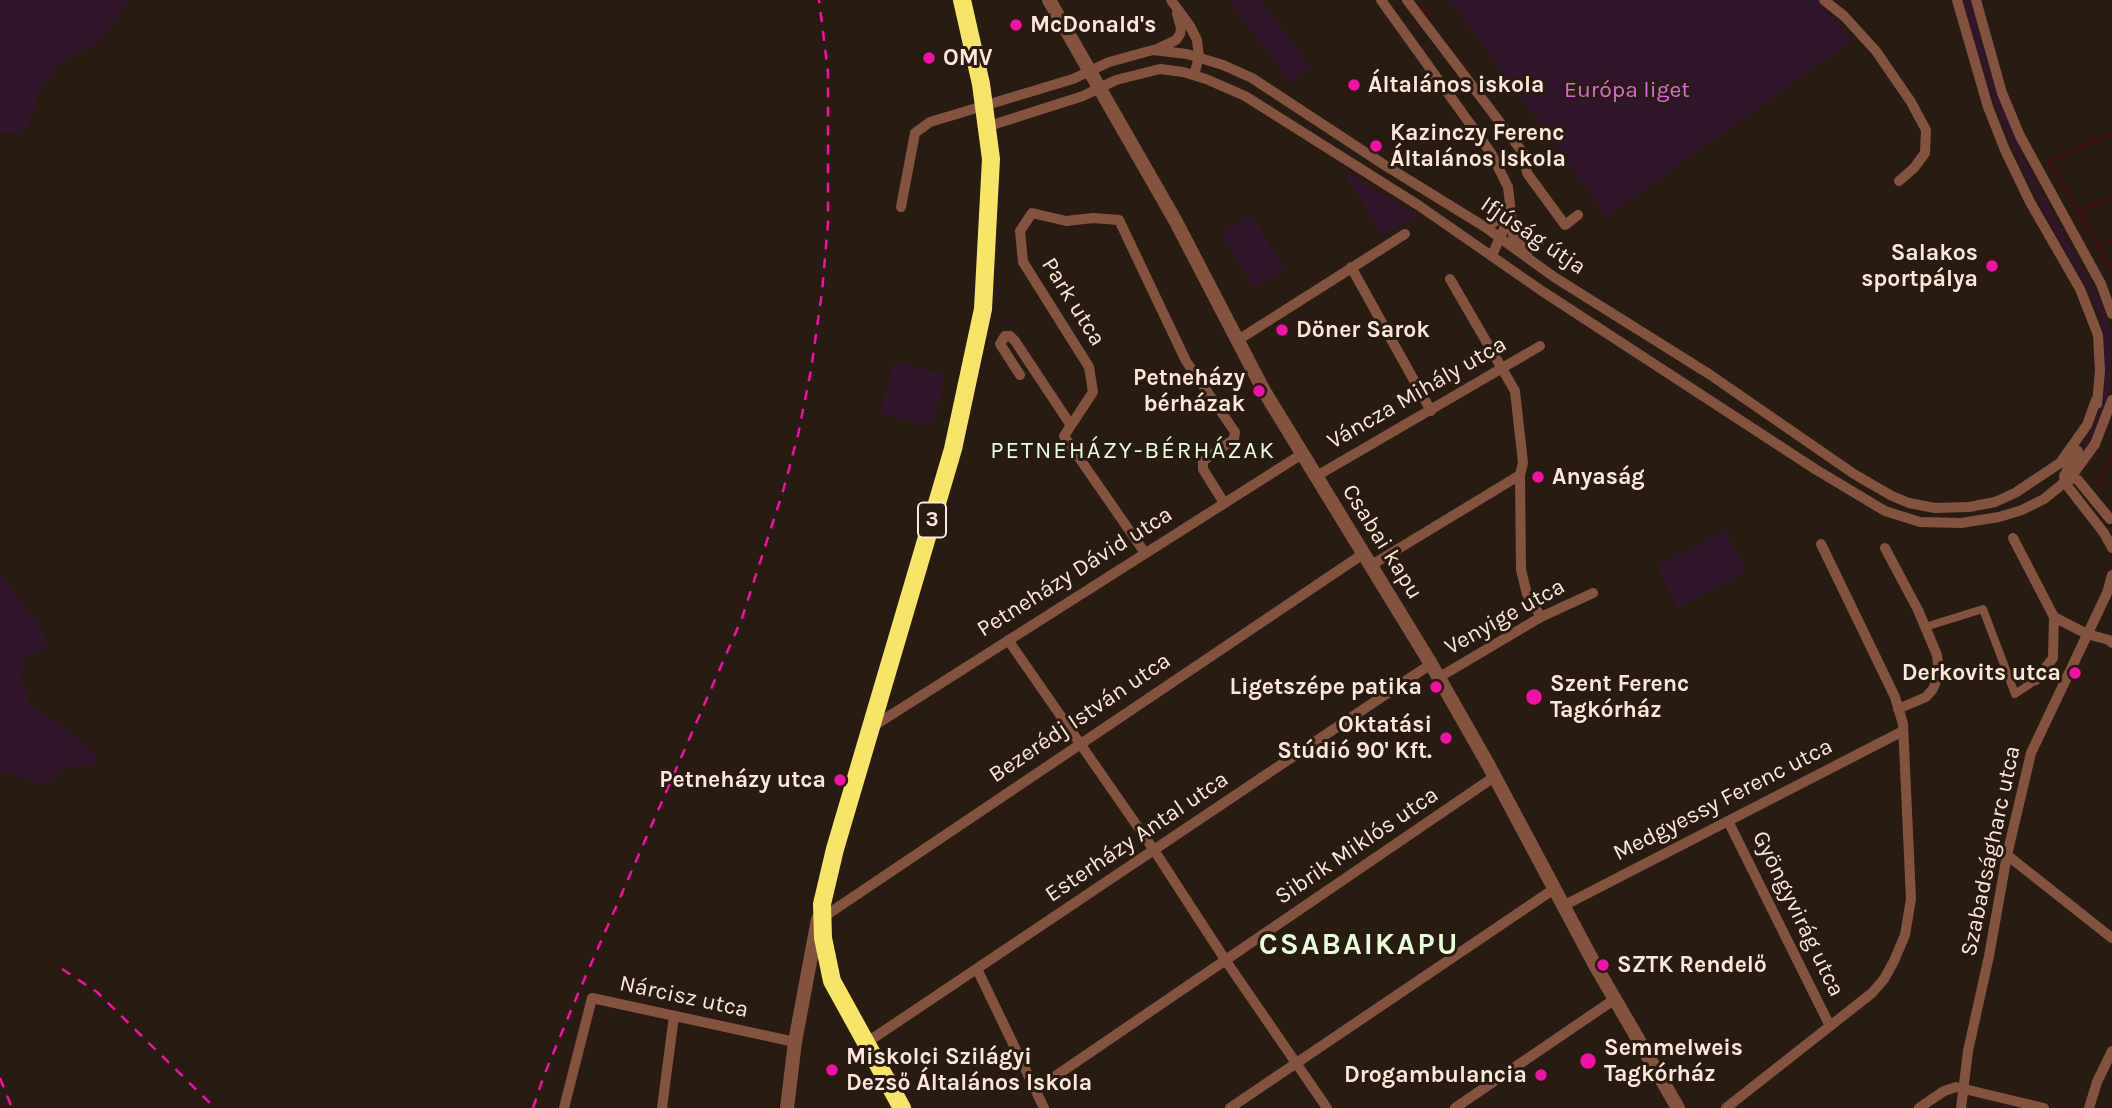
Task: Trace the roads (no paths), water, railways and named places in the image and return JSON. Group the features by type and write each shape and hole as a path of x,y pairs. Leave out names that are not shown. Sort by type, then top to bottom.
{"main road":[{"name":"3","path":"902,1108 836,992 825,958 822,911 835,849 953,449 983,309 991,159 985,107 962,0"}],"street":[{"name":"Csabai kapu","path":"1049,0 1175,220 1264,390 1431,664 1563,906 1678,1108"},
{"path":"1381,0 1491,153 1508,187 1513,235 1534,262"},
{"path":"1407,0 1524,154 1527,173 1565,225 1578,215"},
{"name":"Ifjúság útja","path":"901,206 915,133 930,122 1073,79 1109,62 1157,50 1199,57 1252,78 1485,228 1641,333 1709,374 1854,474 1909,503 1935,508 1969,507 2005,498 2044,476 2060,463 2074,447 2087,425 2096,400 2100,371 2098,335 2080,289 2030,202 2005,150 1988,107 1956,0"},
{"path":"1976,0 2002,93 2020,136 2101,284 2112,314"},
{"path":"1831,2 1876,51 1911,102 1926,130 1925,153 1914,168 1899,181"},
{"path":"1157,50 1176,40 1180,34 1181,28 1174,3"},
{"path":"1174,3 1191,26 1197,40 1199,57 1194,75"},
{"path":"1400,27 1418,15"},
{"name":"Ifjúság útja","path":"986,127 1085,95 1116,80 1160,69 1194,75 1245,96 1418,205 1542,291 1815,469 1885,511 1920,522 1941,524 1981,520 2022,510 2044,499 2067,479 2087,455 2105,423 2112,400"},
{"path":"1456,105 1477,93"},
{"name":"Park utca","path":"1070,425 1093,393 1089,366 1023,262 1020,232 1032,213 1066,221 1093,218 1119,220 1186,361 1235,432 1234,439 1203,461 1203,469 1224,503"},
{"path":"1485,228 1511,213"},
{"path":"1493,253 1511,213"},
{"path":"1238,340 1405,234"},
{"name":"Ifjúság útja","path":"1466,238 1493,253 1540,286 1542,291"},
{"path":"1351,267 1431,411"},
{"path":"1450,279 1515,391 1523,463 1520,475 1521,570 1527,594 1541,617"},
{"path":"1020,375 1000,344 1005,336 1015,341 1070,425 1064,436 1145,553"},
{"name":"Váncza Mihály utca","path":"1315,477 1539,346"},
{"name":"Ifjúság útja","path":"2067,479 2089,434 2097,407 2096,400"},
{"name":"Petneházy Dávid utca","path":"872,727 1301,454"},
{"path":"2087,455 2085,478 2111,521"},
{"name":"Bezerédj István utca","path":"822,911 1366,560 1520,475"},
{"name":"Ifjúság útja","path":"2044,476 2067,479"},
{"path":"2067,479 2078,480 2111,521"},
{"path":"2067,479 2112,548"},
{"path":"1925,627 1983,609 2015,694 2036,680 2053,658 2054,617 2013,538"},
{"path":"1727,1108 1872,993 1884,979 1905,935 1911,899 1903,731 1895,697 1821,544"},
{"path":"1885,548 1937,655 1938,674 1933,689 1926,697 1898,709"},
{"name":"Szabadságharc utca","path":"1961,1108 1962,1088 2007,855 2031,753 2107,593 2112,575"},
{"name":"Venyige utca","path":"1438,678 1541,617 1593,593"},
{"path":"2054,617 2112,643"},
{"path":"1008,640 1154,850 1326,1108"},
{"name":"Esterházy Antal utca","path":"866,1043 1431,664"},
{"name":"Medgyessy Ferenc utca","path":"1563,906 1903,731"},
{"name":"Sibrik Miklós utca","path":"1035,1090 1494,777"},
{"name":"Gyöngyvirág utca","path":"1728,821 1830,1026"},
{"path":"2007,855 2112,938"},
{"path":"1230,1108 1554,889"},
{"path":"787,1108 811,950 822,911"},
{"path":"808,983 825,958"},
{"path":"977,969 1045,1108"},
{"name":"Nárcisz utca","path":"564,1108 592,998 795,1042"},
{"path":"1455,1108 1615,999"},
{"path":"662,1108 674,1016"},
{"path":"2090,1108 2097,1082 2112,1051"},
{"path":"1919,1108 1944,1091 1956,1087 2044,1108"}],"waterway":[{"path":"1422,7 1431,20"},
{"path":"2112,134 2049,161 2112,271"},
{"path":"2079,211 2112,198"},
{"path":"2099,245 2112,241"},
{"path":"2097,484 2112,458"}],"railway":[{"path":"533,1108 574,1003 742,618 798,435 811,370 828,223 828,72 819,0"},
{"path":"62,969 97,992 215,1108"},
{"path":"0,1078 12,1108"}],"place":[{"name":"McDonald's","path":"1016,25"},
{"name":"OMV","path":"929,58"},
{"name":"Általános iskola","path":"1354,85"},
{"name":"Kazinczy Ferenc Általános Iskola","path":"1376,146"},
{"name":"Salakos sportpálya","path":"1992,266"},
{"name":"Döner Sarok","path":"1282,330"},
{"name":"Petneházy bérházak","path":"1259,391"},
{"name":"Anyaság","path":"1538,477"},
{"name":"Derkovits utca","path":"2075,673"},
{"name":"Ligetszépe patika","path":"1436,687"},
{"name":"Szent Ferenc Tagkórház","path":"1534,697"},
{"name":"Oktatási Stúdió 90' Kft.","path":"1446,738"},
{"name":"Petneházy utca","path":"840,780"},
{"name":"SZTK Rendelő","path":"1603,965"},
{"name":"Semmelweis Tagkórház","path":"1588,1061"},
{"name":"Miskolci Szilágyi Dezső Általános Iskola","path":"832,1070"},
{"name":"Drogambulancia","path":"1541,1075"}],"district":[{"name":"PETNEHÁZY-BÉRHÁZAK","path":"1133,451"},
{"name":"CSABAIKAPU","path":"1359,945"}],"park label":[{"name":"Európa liget","path":"1627,90"}]}
